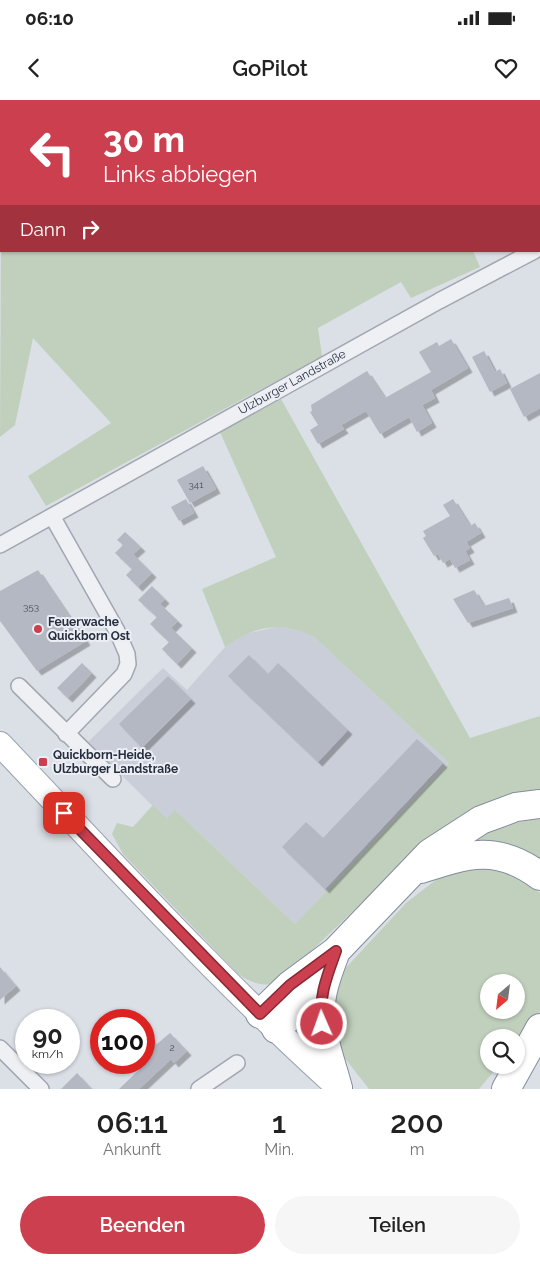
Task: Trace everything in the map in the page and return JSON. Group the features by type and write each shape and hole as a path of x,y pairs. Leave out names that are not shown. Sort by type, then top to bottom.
{"highway":[{"path":"268,1022 290,985 336,951 415,871 430,853 481,820 516,807 540,804"},
{"path":"415,871 462,856 481,854 502,857 521,863 540,876"},
{"path":"336,951 324,986 321,1003 322,1021 339,1088"},
{"path":"268,1022 324,986"},
{"path":"507,1089 540,1028"},
{"path":"507,1089 540,1053"}],"main road":[{"path":"0,744 94,845 268,1022 339,1088"}],"street":[{"name":"Ulzburger Landstraße","path":"0,545 439,301 532,252"},
{"path":"52,516 117,630 127,654 128,664 124,674 66,734"},
{"path":"19,686 113,779"},
{"path":"0,1048 41,1089"},
{"path":"199,1089 237,1063"}],"shaded area":[{"path":"276,627 299,628 314,637 449,763 295,924 176,811 167,820 88,742 163,668 187,690 225,647 240,635"}],"green space":[{"path":"1,252 473,252 480,267 411,298 401,282 318,328 322,356 46,506 28,476 111,423 33,338 15,425 0,437"},
{"path":"281,399 470,738 540,716 540,792 421,846 281,980 270,984 258,984 247,980 237,973 123,854 112,834 117,823 133,827 153,805 167,819 175,810 295,924 449,763 314,637 291,628 268,628 246,634 225,647 202,589 276,557 220,432"},
{"path":"540,818 540,866 471,846 475,831"},
{"path":"464,867 511,871 540,893 540,1011 525,1032 525,1029 480,1029 480,1074 492,1074 479,1089 369,1089 344,1057 328,1019 342,972 406,903 441,876"}],"building":[{"path":"451,339 468,368 431,390 435,398 422,405 432,423 417,432 409,417 380,434 366,411 341,425 344,429 318,444 310,430 318,425 310,412 312,411 311,405 367,371 385,398 431,372 419,352 437,342 439,346"},
{"path":"484,351 495,372 500,369 507,383 490,392 472,357"},
{"path":"540,373 540,408 524,417 510,389"},
{"path":"203,466 216,489 190,503 177,480"},
{"path":"186,499 194,513 179,521 171,507"},
{"path":"453,499 470,526 475,523 481,533 466,542 470,548 465,551 470,560 455,568 450,559 443,563 438,554 434,556 423,538 426,536 423,531 450,516 443,505"},
{"path":"125,532 141,547 133,554 152,573 138,587 126,575 132,569 115,553 123,545 117,540"},
{"path":"38,570 86,641 37,671 0,621 0,591"},
{"path":"152,586 165,599 160,604 178,621 171,628 192,648 177,664 162,649 169,642 150,624 157,617 138,600"},
{"path":"474,590 484,606 509,598 513,608 468,623 453,599"},
{"path":"249,655 268,674 278,663 348,730 318,762 228,676"},
{"path":"82,663 92,673 68,698 57,688"},
{"path":"168,676 191,699 142,748 119,724"},
{"path":"417,739 443,763 325,889 282,847 306,822 323,838"},
{"path":"0,967 16,986 0,1000"},
{"path":"170,1033 187,1051 174,1063 171,1059 155,1074 155,1042 157,1044"},
{"path":"78,1074 92,1089 61,1089"},
{"path":"135,1074 155,1074 139,1089 119,1089"}],"place":[{"name":"Feuerwache Quickborn Ost","path":"38,629"},
{"name":"Quickborn-Heide, Ulzburger Landstraße","path":"43,762"}],"route":[{"path":"64,813 260,1014 290,985 336,951 324,986 321,1003 322,1024"}]}
